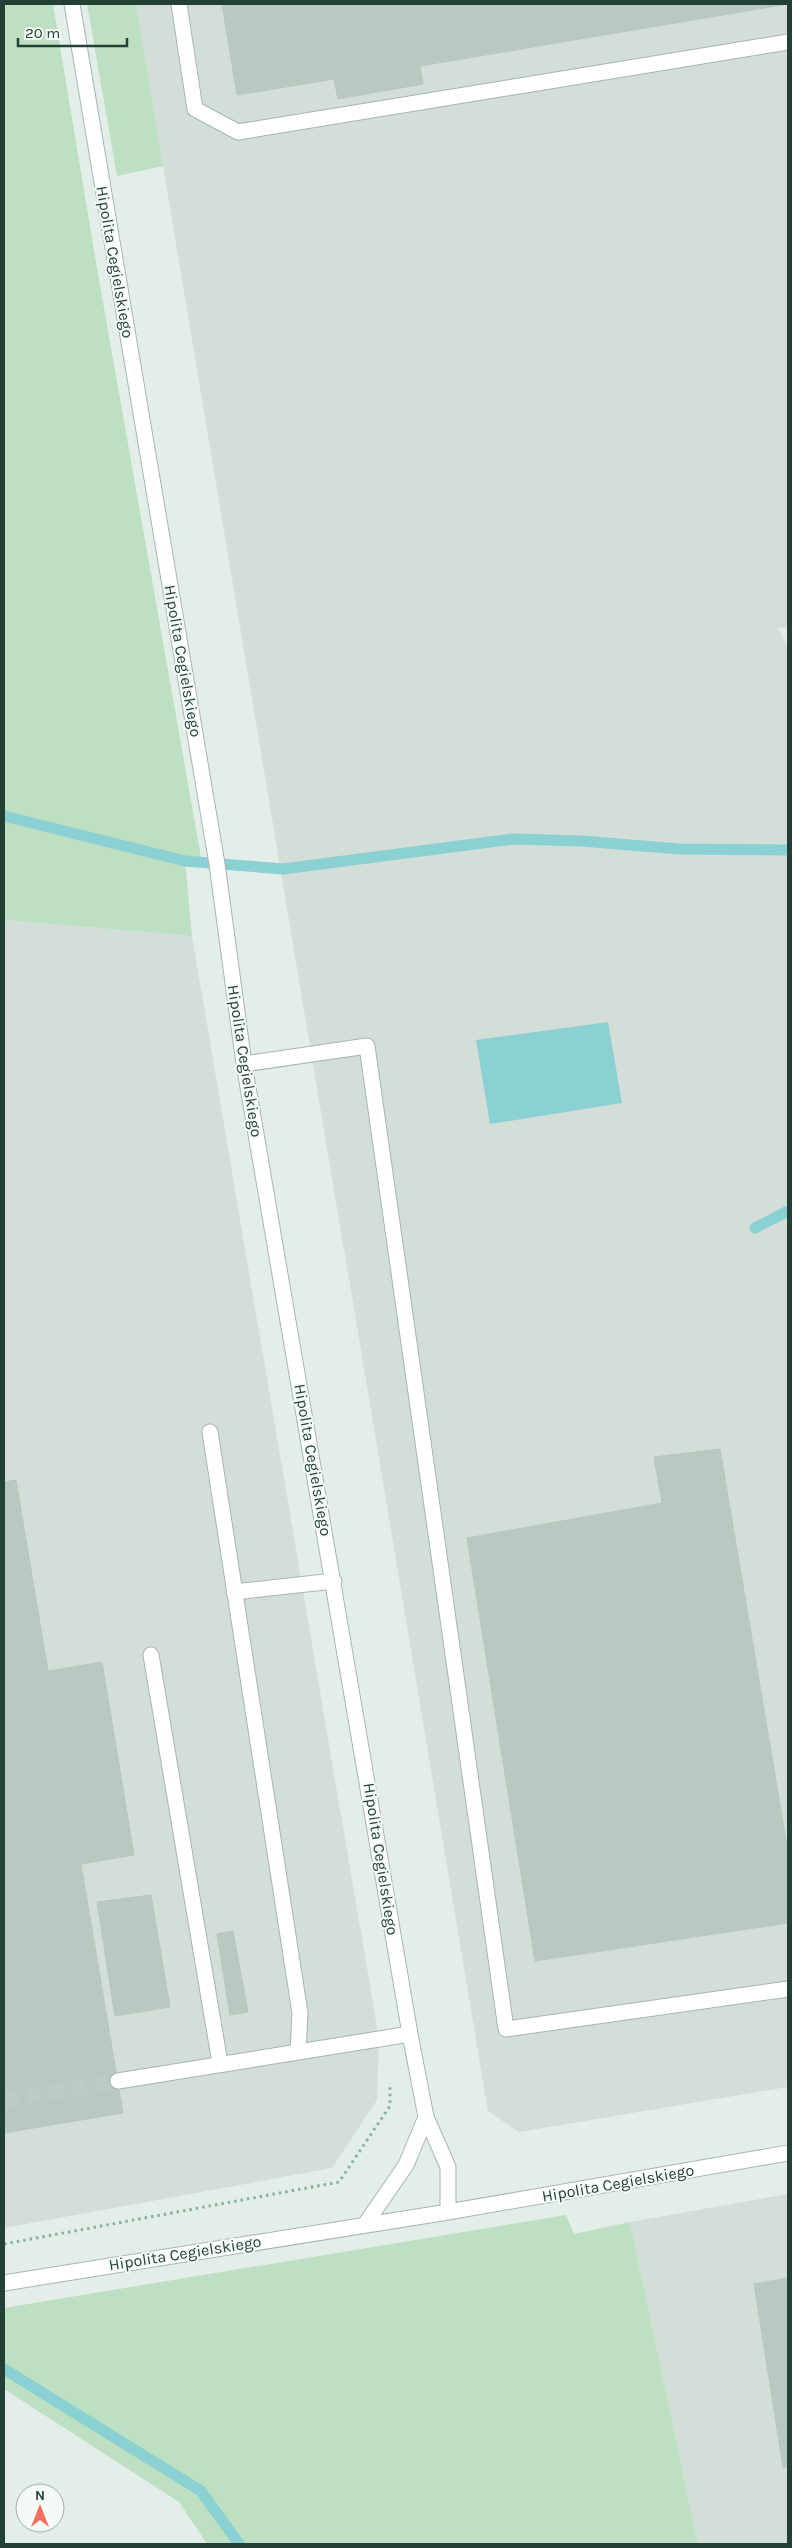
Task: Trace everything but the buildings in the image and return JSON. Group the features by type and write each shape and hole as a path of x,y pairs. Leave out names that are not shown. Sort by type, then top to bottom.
{"street":[{"name":"Hipolita Cegielskiego","path":"72,4 218,864 244,1064 334,1581 410,2034 426,2117 448,2167 448,2212"},
{"path":"179,4 195,109 238,132 788,42"},
{"path":"244,1064 367,1046 506,2028 788,1988"},
{"path":"210,1432 300,2013 298,2052"},
{"path":"234,1592 334,1581"},
{"path":"151,1655 220,2063"},
{"path":"118,2081 220,2063 410,2034"},
{"path":"366,2223 406,2165 426,2117"},
{"name":"Hipolita Cegielskiego","path":"4,2283 366,2223 448,2212 788,2153"}],"path":[{"path":"4,2244 339,2182 390,2106 390,2038"}],"shaded area":[{"path":"136,4 788,4 788,627 778,628 788,647 788,2087 519,2132 488,2111"},
{"path":"4,920 192,936 379,2039 377,2100 332,2168 4,2228"},
{"path":"788,2194 788,2544 698,2544 630,2222"}],"green space":[{"path":"4,4 53,4 98,274 202,863 185,861 192,936 4,920"},
{"path":"87,4 136,4 163,166 117,176"},
{"path":"566,2215 574,2234 630,2222 698,2544 207,2544 179,2502 4,2389 4,2308"}],"water":[{"path":"608,1022 622,1103 490,1124 476,1040"}],"waterway":[{"path":"4,816 185,861 283,869 513,839 582,841 679,849 788,850"},
{"path":"755,1228 788,1211"},
{"path":"4,2369 201,2491 239,2544"}],"tunnel":[{"path":"4,2100 118,2081"}]}
